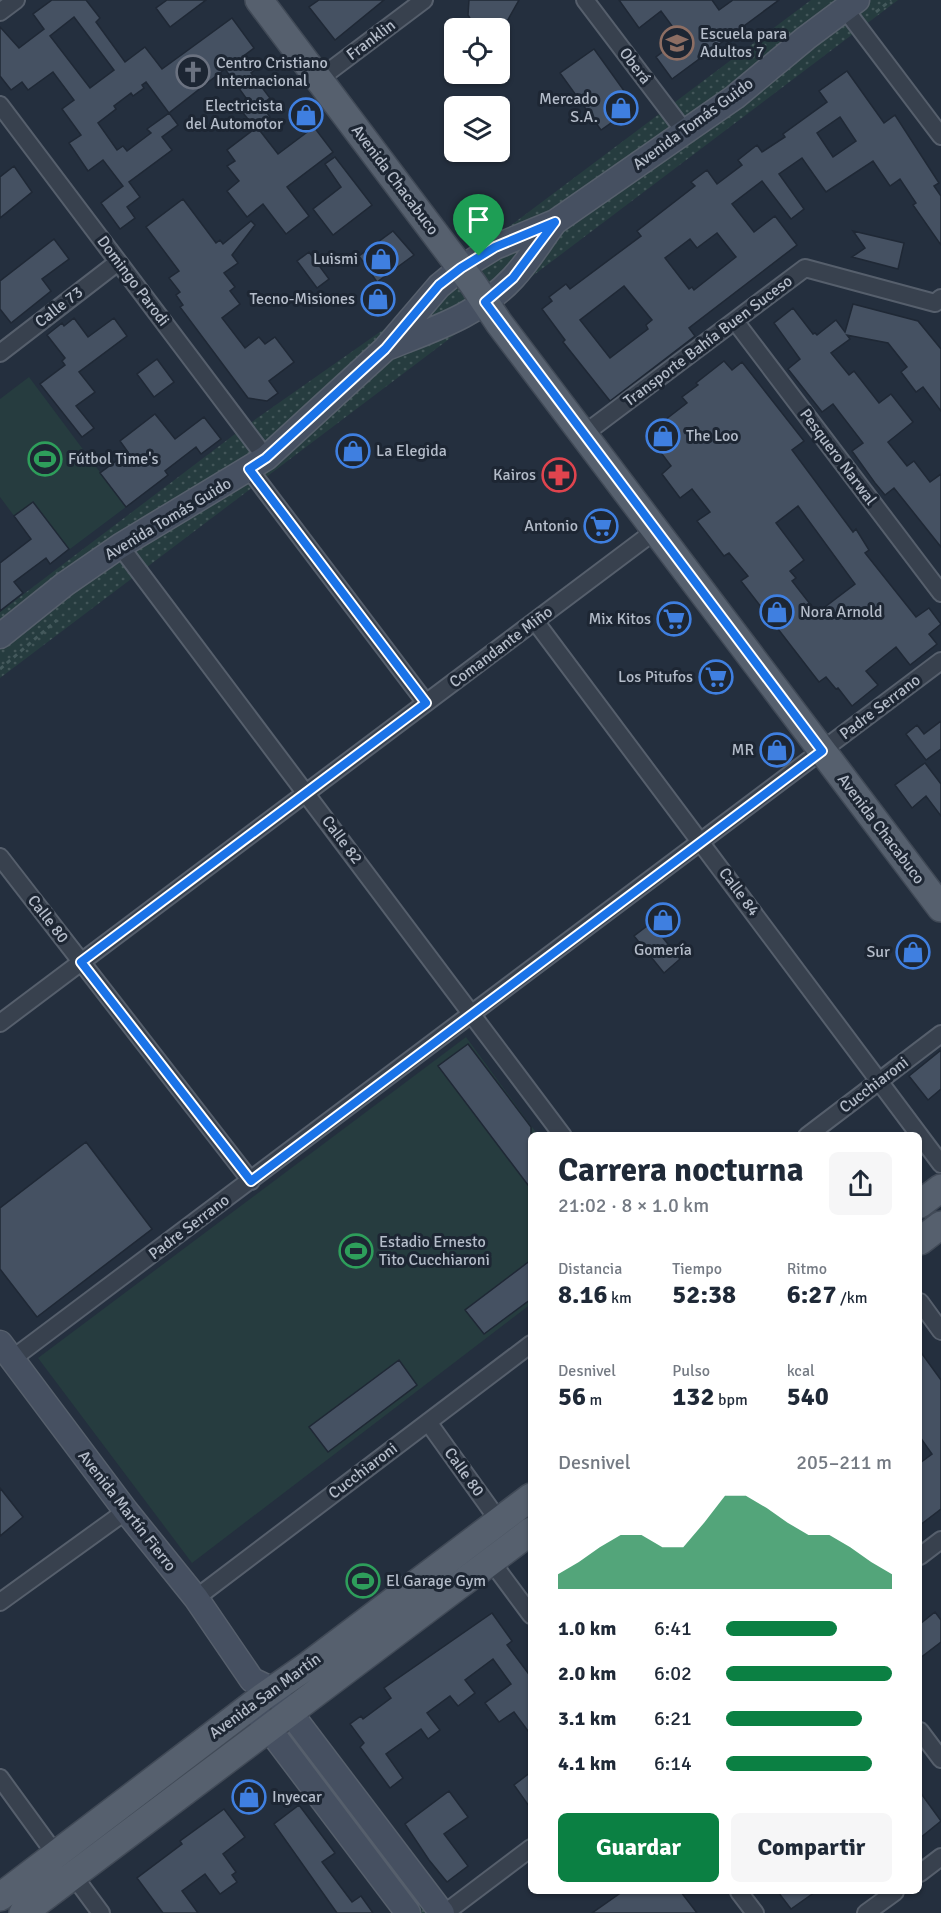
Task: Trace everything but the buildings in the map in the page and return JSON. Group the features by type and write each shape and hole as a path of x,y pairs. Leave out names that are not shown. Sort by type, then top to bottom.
{"main road":[{"name":"Avenida Chacabuco","path":"259,0 941,908"},
{"name":"Avenida Tomás Guido","path":"0,636 65,584 120,546 258,464 385,349 439,285 461,268 495,247 555,222 735,97 851,4"},
{"name":"Avenida Tomás Guido","path":"385,349 460,319 485,302 513,278 555,222"},
{"path":"922,1202 941,1188"},
{"path":"922,1239 941,1225"},
{"name":"Avenida Martín Fierro","path":"6,1351 126,1511 195,1598 408,1913"},
{"name":"Avenida San Martín","path":"22,1913 64,1865 259,1692 528,1499"},
{"name":"Avenida San Martín","path":"0,1897 64,1865 279,1720 528,1534"},
{"name":"Avenida Martín Fierro","path":"279,1720 443,1913"}],"street":[{"path":"0,12 16,0"},
{"name":"Franklin","path":"319,79 424,0"},
{"name":"Oberá","path":"585,0 685,132"},
{"path":"851,4 941,136"},
{"name":"Domingo Parodi","path":"0,105 118,262 426,703"},
{"name":"Calle 73","path":"0,353 118,262"},
{"name":"Transporte Bahía Buen Suceso","path":"584,434 805,268 939,304"},
{"name":"Pesquero Narwal","path":"735,321 941,593"},
{"name":"Comandante Miño","path":"0,1023 656,530"},
{"name":"Calle 82","path":"120,546 560,1132"},
{"name":"Calle 84","path":"535,621 917,1132"},
{"name":"Padre Serrano","path":"6,1351 251,1181 941,661"},
{"name":"Calle 80","path":"0,857 251,1181"},
{"name":"Cucchiaroni","path":"812,1132 941,1034"},
{"name":"Calle 84","path":"922,1138 941,1164"},
{"path":"922,1305 941,1331"},
{"name":"Cucchiaroni","path":"195,1598 528,1346"},
{"name":"Calle 80","path":"428,1422 500,1521"},
{"path":"0,1602 126,1511"},
{"path":"922,1554 941,1540"},
{"path":"491,1562 528,1611"},
{"path":"922,1734 941,1759"},
{"path":"0,1778 101,1913"},
{"path":"443,1913 528,1850"},
{"path":"922,1871 941,1857"},
{"path":"741,1894 756,1913"},
{"path":"866,1913 892,1894"}],"green space":[{"path":"811,0 898,0 0,678 0,612 243,428 397,320 458,265"},
{"name":"Fútbol Time's","path":"29,377 126,507 50,564 0,497 0,399"},
{"name":"Estadio Ernesto Tito Cucchiaroni","path":"466,1037 536,1132 528,1132 528,1306 192,1563 38,1358"},
{"path":"304,1738 435,1913 418,1913 293,1748"}],"place":[{"name":"Escuela para Adultos 7","path":"677,43"},
{"name":"Centro Cristiano Internacional","path":"193,72"},
{"name":"Mercado S.A.","path":"621,108"},
{"name":"Electricista del Automotor","path":"306,115"},
{"name":"Luismi","path":"381,259"},
{"name":"Tecno-Misiones","path":"378,299"},
{"name":"The Loo","path":"663,436"},
{"name":"La Elegida","path":"353,451"},
{"name":"Fútbol Time's","path":"45,459"},
{"name":"Kairos","path":"559,475"},
{"name":"Antonio","path":"601,526"},
{"name":"Nora Arnold","path":"777,612"},
{"name":"Mix Kitos","path":"674,619"},
{"name":"Los Pitufos","path":"716,677"},
{"name":"MR","path":"777,750"},
{"name":"Gomería","path":"663,920"},
{"name":"Sur","path":"913,952"},
{"name":"Estadio Ernesto Tito Cucchiaroni","path":"356,1251"},
{"name":"El Garage Gym","path":"363,1581"},
{"name":"Inyecar","path":"249,1797"}],"route":[{"path":"555,222 513,278 485,302 822,751 251,1181 81,962 426,703 249,469 266,458 385,349 439,285 479,256 555,222"}]}
